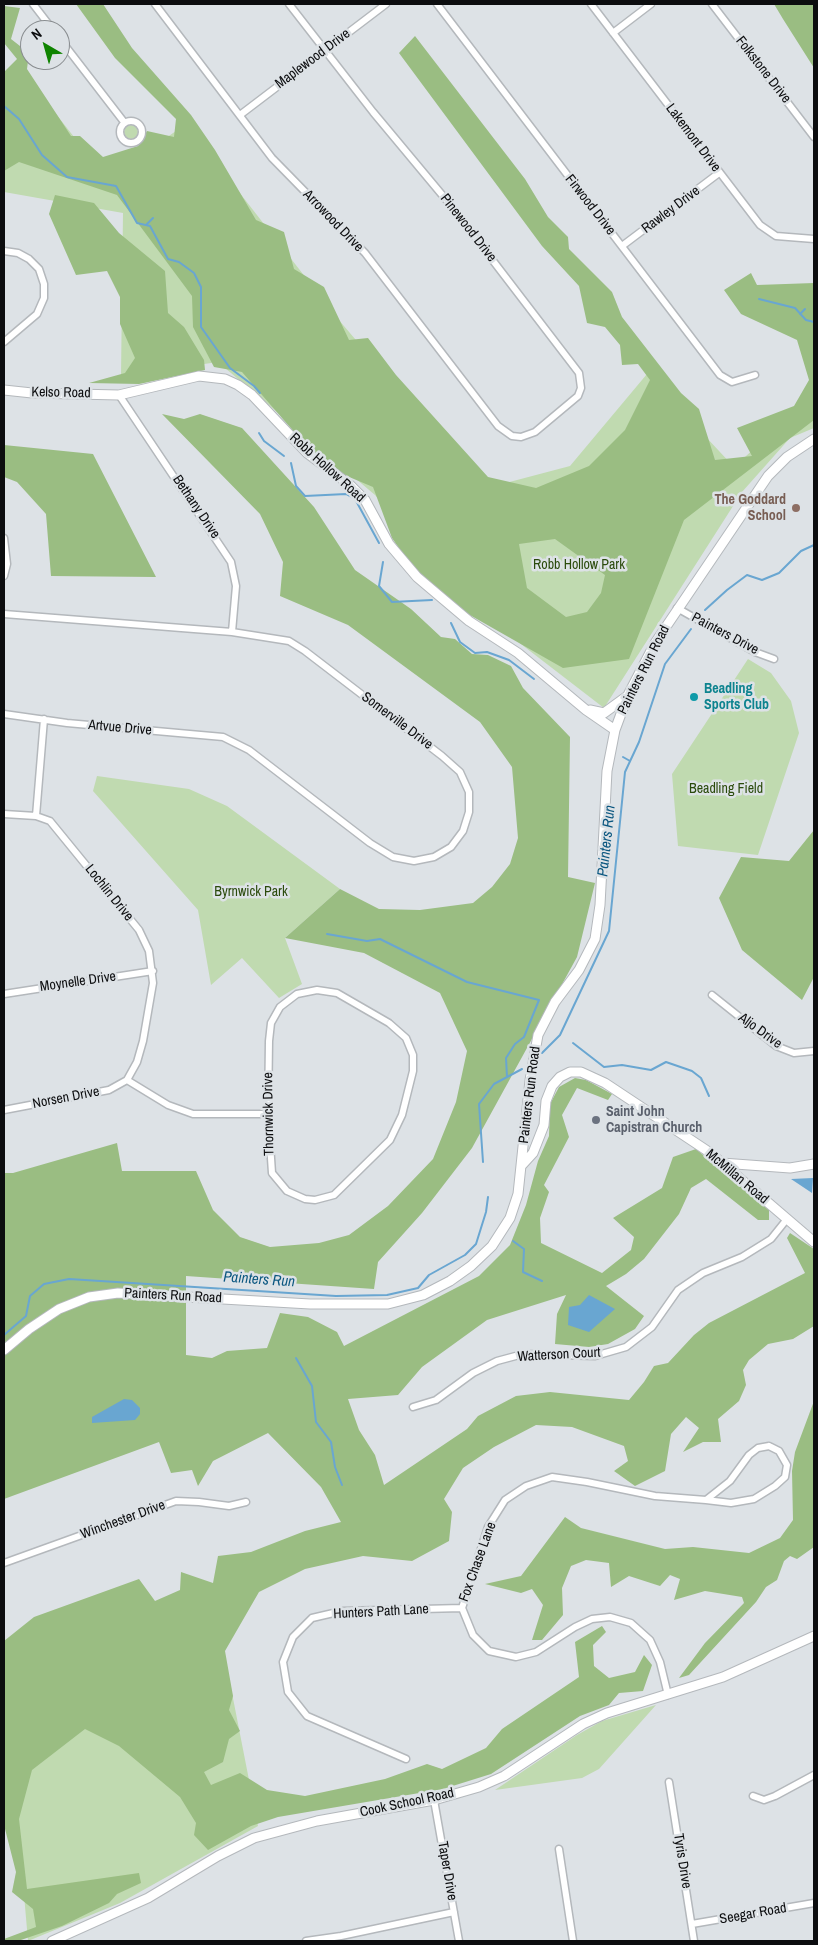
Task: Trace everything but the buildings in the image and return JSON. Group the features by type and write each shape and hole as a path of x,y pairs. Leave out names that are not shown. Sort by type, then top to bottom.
{"street":[{"path":"33,4 45,20"},
{"name":"Arrowood Drive","path":"155,4 284,171 365,253 498,426 512,436"},
{"name":"Pinewood Drive","path":"289,4 448,202 579,373 581,388 572,403 535,432 521,438 512,436"},
{"name":"Maplewood Drive","path":"240,115 386,4"},
{"name":"Firwood Drive","path":"437,4 720,375 732,382 755,375"},
{"name":"Lakemont Drive","path":"591,4 719,173 767,231 776,236 814,239"},
{"path":"613,33 651,4"},
{"name":"Folkstone Drive","path":"712,4 814,137"},
{"path":"70,52 124,122"},
{"name":"Rawley Drive","path":"622,246 719,173"},
{"path":"4,251 18,253 29,260 39,270 44,284 44,298 37,314 4,342"},
{"name":"Robb Hollow Road","path":"119,395 199,376 225,379 238,385 252,395 307,453 350,485 365,500 389,544 416,577 469,621 525,658 586,710 615,730"},
{"name":"Kelso Road","path":"4,390 32,393 119,395"},
{"name":"Bethany Drive","path":"119,395 216,537 230,562 236,586 232,632"},
{"name":"Painters Run Road","path":"4,1350 29,1329 59,1309 89,1297 108,1294 357,1305 388,1304 424,1295 450,1281 471,1266 492,1246 510,1218 518,1194 530,1080 538,1035 555,1002 579,970 595,938 600,905 607,771 615,730 628,695 655,643 677,608 768,476 788,456 814,439"},
{"path":"4,538 7,564 4,576"},
{"name":"Painters Drive","path":"677,608 755,652 774,659"},
{"name":"Somerville Drive","path":"4,614 232,632 289,641 305,651 442,756 460,772 469,792 469,812 463,831 451,847 434,857 414,862 393,857 370,843 249,750 235,742"},
{"path":"586,710 604,713 614,708 628,695"},
{"name":"Artvue Drive","path":"4,714 67,723 223,737 235,742"},
{"path":"4,814 36,816 44,719"},
{"name":"Lochlin Drive","path":"36,816 50,821 139,930 149,952 153,971 151,1001 138,1062 127,1080"},
{"name":"Moynelle Drive","path":"4,994 153,971"},
{"name":"Thornwick Drive","path":"317,990 337,993 389,1022 406,1038 413,1055 413,1071 402,1116 390,1140 334,1195 315,1200 305,1199 287,1191 280,1183 272,1173 270,1163 268,1114 271,1023 280,1007 297,994 317,990"},
{"name":"Aljo Drive","path":"712,995 776,1046 794,1053 814,1051"},
{"name":"McMillan Road","path":"522,1165 533,1153 544,1125 546,1101 552,1086 560,1077 570,1072 581,1072 605,1083 722,1163 814,1242"},
{"path":"127,1080 168,1105 193,1114 268,1114"},
{"name":"Norsen Drive","path":"4,1110 108,1090 127,1080"},
{"path":"722,1163 790,1168 814,1164"},
{"name":"Watterson Court","path":"413,1407 436,1400 473,1373 498,1361 523,1354 595,1356 626,1348 652,1327 678,1290 702,1273 742,1258 764,1244 771,1239 788,1219"},
{"name":"Fox Chase Lane","path":"668,1694 660,1662 650,1640 631,1623 610,1617 592,1619 575,1627 536,1652 516,1657 488,1651 473,1635 462,1608 488,1527 505,1500 526,1486 552,1477 655,1496 731,1503 754,1499 775,1486 785,1477 787,1465 783,1456 769,1446 758,1448 749,1455 730,1481 706,1500"},
{"name":"Winchester Drive","path":"4,1564 176,1501 229,1506 246,1502"},
{"name":"Hunters Path Lane","path":"406,1759 307,1716 288,1692 283,1662 293,1638 312,1618 342,1611 462,1608"},
{"name":"Cook School Road","path":"52,1941 148,1898 254,1838 316,1821 434,1800 479,1787 504,1776 583,1724 607,1712 723,1677 814,1636"},
{"path":"753,1796 764,1800 814,1775"},
{"name":"Tyris Drive","path":"669,1782 694,1941"},
{"name":"Taper Drive","path":"434,1800 459,1941"},
{"path":"558,1849 573,1941"},
{"name":"Seegar Road","path":"692,1924 814,1903"},
{"path":"306,1941 342,1939 454,1912"}],"green space":[{"name":"Robb Hollow Park","path":"76,4 103,4 132,48 191,115 215,150 256,220 284,232 294,269 324,287 349,340 368,338 396,375 488,477 536,488 589,466 625,430 650,380 638,364 622,365 620,345 605,327 587,323 579,286 542,246 399,53 415,36 525,179 548,217 568,237 569,249 612,292 622,317 681,393 699,409 715,460 752,456 737,428 794,406 809,380 797,340 741,314 724,290 751,273 757,285 814,283 814,420 684,520 629,659 563,668 461,610 410,564 392,538 373,487 342,474 309,449 242,372 214,367 193,327 192,296 117,195 19,162 4,171 4,72 17,59 4,43 4,6 20,8 11,39 20,46 20,70 28,70 71,136 80,136 103,157 138,146 147,131 174,137 176,119 115,58","holes":["555,539 605,575 601,593 587,612 566,617 527,588 519,544"]},
{"path":"774,4 814,4 814,68 783,19"},
{"name":"Robb Hollow Park","path":"16,63 107,179 186,124 338,319 483,489 570,466 647,374 734,467 814,394 814,428 790,438 742,492 604,708 465,601 375,495 218,362 121,376 123,213 4,192 4,79"},
{"path":"131,125 136,127 138,132 136,137 131,139 126,137 124,132 126,127"},
{"path":"55,195 94,203 119,233 165,271 168,313 184,327 204,360 205,370 139,384 89,383 125,373 135,358 120,324 120,297 107,271 76,275 49,214"},
{"path":"162,414 184,419 200,414 242,428 314,507 355,570 411,609 441,637 455,639 472,654 488,655 511,666 523,688 570,737 568,877 595,883 577,957 472,1148 422,1213 378,1262 374,1289 186,1276 186,1355 212,1358 227,1351 267,1348 280,1313 308,1317 337,1332 344,1346 479,1276 510,1245 526,1205 538,1161 549,1136 550,1104 559,1087 575,1078 586,1080 612,1094 608,1100 577,1088 562,1115 569,1137 544,1185 549,1192 540,1218 541,1243 602,1273 631,1250 634,1237 613,1218 662,1188 673,1157 696,1149 769,1210 769,1220 758,1220 706,1179 691,1188 679,1214 644,1259 626,1274 606,1286 644,1316 635,1329 608,1344 589,1347 555,1344 557,1314 566,1295 487,1320 422,1367 398,1395 348,1399 359,1430 375,1455 384,1485 467,1429 478,1416 516,1396 550,1392 629,1400 654,1366 668,1363 694,1335 709,1323 805,1273 787,1238 790,1233 814,1249 814,1326 793,1339 768,1344 749,1360 743,1370 746,1385 739,1401 718,1419 721,1442 703,1442 683,1452 699,1428 686,1417 671,1434 665,1471 635,1486 614,1471 628,1461 624,1446 572,1427 536,1425 494,1447 463,1468 444,1499 452,1512 449,1541 412,1561 363,1556 305,1569 259,1592 225,1651 233,1696 229,1710 240,1731 229,1739 223,1762 204,1772 211,1785 240,1773 267,1790 305,1796 385,1779 427,1764 442,1769 486,1748 502,1729 579,1677 575,1642 602,1626 606,1632 593,1645 594,1666 609,1678 635,1672 644,1655 652,1665 643,1691 619,1693 609,1705 580,1716 491,1774 443,1789 278,1817 251,1826 208,1850 194,1835 196,1823 180,1797 119,1746 85,1729 32,1770 19,1819 27,1889 139,1873 141,1883 117,1894 109,1903 62,1926 18,1941 4,1941 4,1939 36,1927 33,1909 12,1892 16,1872 4,1825 4,1641 34,1617 139,1579 155,1601 180,1590 181,1572 213,1583 218,1556 251,1552 305,1531 341,1522 321,1487 268,1433 213,1461 198,1486 192,1470 171,1473 159,1442 4,1499 4,1173 13,1173 117,1143 122,1171 196,1171 213,1210 240,1237 270,1247 319,1243 349,1235 388,1206 433,1159 456,1102 467,1051 440,993 364,953 285,938 340,889 379,909 420,910 473,903 492,887 510,864 518,838 512,767 480,722 348,625 280,596 283,562 260,514"},
{"path":"4,445 93,454 156,577 51,576 46,514 17,482 4,477"},
{"name":"Beadling Field","path":"748,659 771,673 791,701 799,733 758,855 678,846 672,774"},
{"name":"Byrnwick Park","path":"97,776 189,789 227,806 340,889 285,938 302,984 279,998 242,958 211,985 198,910 93,791"},
{"path":"814,830 814,977 802,1000 742,950 719,898 741,857 789,861"},
{"path":"814,1401 814,1547 797,1559 790,1556 784,1561 777,1580 766,1587 756,1602 689,1675 679,1678 705,1643 744,1603 742,1597 705,1591 674,1600 680,1579 670,1575 660,1586 629,1576 611,1587 609,1563 586,1560 571,1566 562,1588 563,1615 542,1640 532,1640 543,1605 532,1589 521,1593 485,1584 521,1576 565,1517 581,1528 665,1549 693,1547 749,1553 780,1538 793,1520 792,1471 795,1452"},
{"path":"213,1596 258,1826 120,1903 28,1941 4,1662"},
{"path":"656,1705 599,1769 582,1778 495,1790 577,1735 602,1721"}],"water":[{"path":"813,1178 812,1193 791,1179"},
{"path":"589,1295 615,1309 589,1332 568,1325 569,1307 580,1305"},
{"path":"124,1399 132,1400 140,1408 140,1414 135,1420 92,1423 92,1417"}],"waterway":[{"path":"4,106 19,119 42,155 67,177 116,186 137,223 150,226 168,259 179,262 194,273 201,287 201,327 230,368 254,386 260,393"},
{"path":"146,225 153,218"},
{"path":"759,299 795,308 806,320 814,322"},
{"path":"800,314 805,309"},
{"path":"259,433 264,441 284,456"},
{"path":"291,463 296,486 305,496 346,494 355,499 379,543"},
{"name":"Painters Run","path":"705,610 747,575 762,580 779,573 801,551 814,545"},
{"path":"383,562 379,586 392,602 432,600"},
{"path":"451,623 460,642 475,653 487,652 509,660 534,679"},
{"name":"Painters Run","path":"542,1053 560,1035 609,931 625,772 639,742 665,664 691,629"},
{"path":"623,757 630,761"},
{"path":"327,934 367,941 380,939 467,982 539,1000 524,1037 515,1044 506,1058 507,1077"},
{"path":"573,1043 604,1067 622,1065 651,1070 666,1062 692,1071 701,1078 709,1096"},
{"name":"Painters Run","path":"483,1162 479,1104 494,1084 522,1069"},
{"name":"Painters Run","path":"4,1335 26,1316 30,1296 44,1284 69,1279 336,1296 387,1295 418,1288 429,1275 465,1255 476,1244 486,1212 488,1197"},
{"path":"513,1241 524,1249 523,1272 542,1281"},
{"path":"296,1358 312,1386 316,1422 331,1442 335,1467 342,1485"}],"place":[{"name":"The Goddard School","path":"796,508"},
{"name":"Beadling Sports Club","path":"694,697"},
{"name":"Saint John Capistran Church","path":"596,1120"}]}
